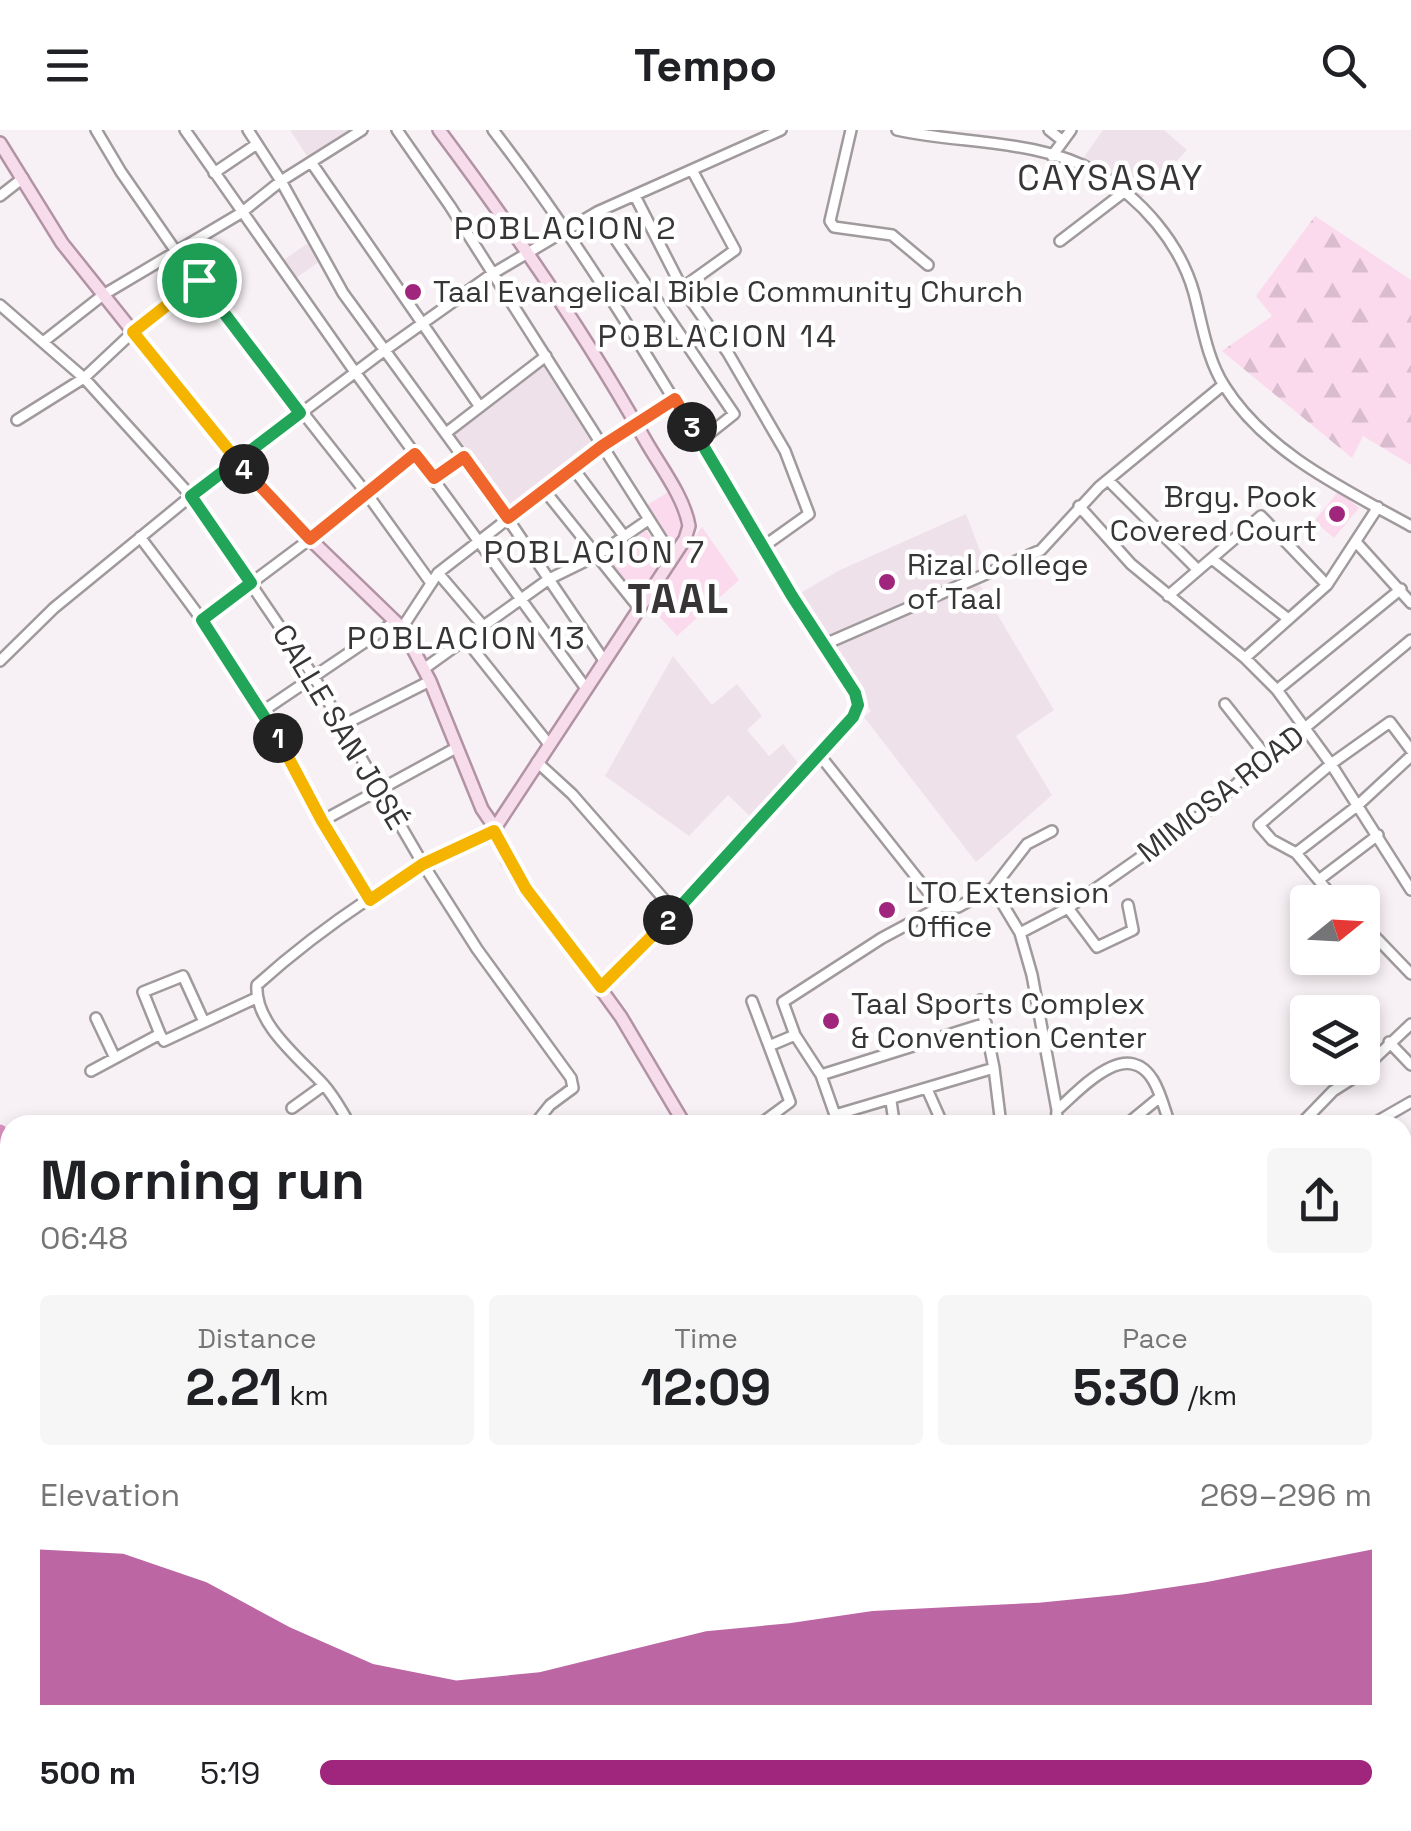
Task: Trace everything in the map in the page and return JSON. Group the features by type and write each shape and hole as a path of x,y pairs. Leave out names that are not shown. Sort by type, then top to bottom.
{"main road":[{"path":"439,130 528,252 636,424 688,520 688,532 494,829"},
{"path":"0,144 62,243 238,462 310,539 399,624 430,681 482,808 526,889 601,987 679,1115"}],"street":[{"path":"96,130 175,250 300,413 435,578 484,626"},
{"path":"185,130 355,372 586,687"},
{"path":"248,130 344,292 508,518 604,660"},
{"path":"43,342 104,295 241,213 281,181 362,130"},
{"path":"397,130 672,557"},
{"path":"492,130 564,229 675,399 855,693 858,705 853,717 676,913 601,987"},
{"path":"0,661 54,608 191,496 492,274 597,212 781,130"},
{"path":"852,130 830,221 834,227 892,235 928,264"},
{"path":"897,130 1052,156 1096,172 1124,192 1171,240 1193,290 1202,330 1223,385 1281,449 1411,526"},
{"path":"1048,130 1063,141"},
{"path":"1052,156 1071,130"},
{"path":"214,173 257,144"},
{"path":"311,162 480,407"},
{"path":"682,288 735,250 692,170"},
{"path":"0,196 23,178"},
{"path":"1060,241 1124,192"},
{"path":"636,196 682,288 728,353 785,452 809,514 764,546"},
{"path":"597,212 734,414 700,440"},
{"path":"17,420 84,378 133,332 199,280"},
{"name":"CALLE SAN JOSÉ","path":"0,305 84,378 191,496 314,677 477,949 571,1078 573,1088 542,1115"},
{"path":"446,433 546,356"},
{"path":"823,645 1040,550 1108,480 1223,385"},
{"path":"263,711 399,624 435,578 479,541 602,446 675,399"},
{"path":"202,620 415,454"},
{"path":"434,478 464,457"},
{"path":"573,468 624,536"},
{"path":"1108,480 1197,569"},
{"path":"544,491 639,608"},
{"path":"1080,506 1131,564 1245,658 1277,690 1331,764 1411,890"},
{"path":"1245,658 1327,585 1378,508"},
{"path":"1168,596 1261,516 1327,585"},
{"path":"424,668 549,579 596,556 648,520"},
{"path":"140,537 263,711 370,900"},
{"path":"1356,542 1411,603"},
{"path":"1212,558 1287,618"},
{"path":"1277,690 1401,589"},
{"path":"466,640 548,744"},
{"name":"MIMOSA ROAD","path":"1020,932 1068,908 1211,808 1266,756 1306,728 1411,640"},
{"path":"343,726 430,681"},
{"path":"1225,704 1266,756"},
{"path":"1296,853 1357,806 1411,753 1390,722 1258,824 1272,840 1296,853 1324,885"},
{"path":"322,821 456,748"},
{"path":"818,753 940,907"},
{"path":"537,762 572,794 676,913"},
{"path":"344,1115 324,1085 304,1067 270,1024 256,998 258,985 272,971 423,864 494,829"},
{"path":"831,1115 821,1075 807,1056 783,1002 882,938 940,907 958,907 993,888 1028,844 1052,830"},
{"path":"1320,879 1378,835"},
{"path":"993,888 1020,932 1032,975 1057,1115"},
{"path":"1068,908 1097,946 1133,930 1128,905"},
{"path":"1380,942 1411,974"},
{"path":"204,1022 183,976 143,992 164,1042 256,998"},
{"path":"980,1000 1000,1115"},
{"path":"752,1001 790,1102 772,1115"},
{"path":"96,1018 115,1058"},
{"path":"821,1075 986,1022"},
{"path":"1310,1115 1411,1024"},
{"path":"91,1071 160,1034"},
{"path":"769,1046 796,1034"},
{"path":"1390,1042 1411,1065"},
{"path":"1057,1110 1106,1068 1127,1064 1152,1078 1166,1115"},
{"path":"847,1115 994,1068"},
{"path":"292,1108 324,1085"},
{"path":"927,1089 938,1115"},
{"path":"1138,1115 1160,1097"},
{"path":"890,1101 893,1115"},
{"path":"1388,1115 1411,1102"}],"shaded area":[{"path":"290,130 360,130 311,162"},
{"path":"1103,130 1164,130 1187,150 1139,201 1113,176 1082,160"},
{"path":"311,241 323,259 293,280 281,262"},
{"path":"543,365 594,445 509,511 452,434"},
{"name":"Rizal College of Taal","path":"966,514 987,569 824,639 797,595 840,570"},
{"path":"980,585 1054,710 1016,736 1052,795 976,862 864,717 871,711 826,645"},
{"path":"673,656 712,705 737,684 762,716 747,730 769,756 783,744 800,766 752,818 728,795 689,836 605,776"}],"green space":[{"path":"1315,216 1411,280 1411,465 1363,436 1352,458 1222,351 1272,316 1256,296"},
{"path":"670,491 683,519 682,532 672,548 644,507"},
{"name":"Brgy. Pook Covered Court","path":"1339,491 1359,508 1334,538 1314,521"},
{"path":"702,527 739,580 677,636 648,604"},
{"path":"646,530 667,560 638,604 605,561"}],"place":[{"name":"Taal Evangelical Bible Community Church","path":"413,292"},
{"name":"Brgy. Pook Covered Court","path":"1337,514"},
{"name":"Rizal College of Taal","path":"887,582"},
{"name":"LTO Extension Office","path":"887,910"},
{"name":"Taal Sports Complex & Convention Center","path":"831,1021"}],"district":[{"name":"CAYSASAY","path":"1111,178"},
{"name":"POBLACION 2","path":"566,228"},
{"name":"POBLACION 14","path":"718,336"},
{"name":"POBLACION 7","path":"595,552"},
{"name":"TAAL","path":"679,599"},
{"name":"POBLACION 13","path":"467,638"}],"route":[{"path":"199,280 133,332 238,462 310,539 415,454 434,478 464,457 508,518 602,446 675,399 792,596 855,693 858,705 853,717 676,913 601,987 526,889 494,831 423,864 370,900 263,711 202,620 251,583 191,496 238,462 300,413 199,280"}]}
